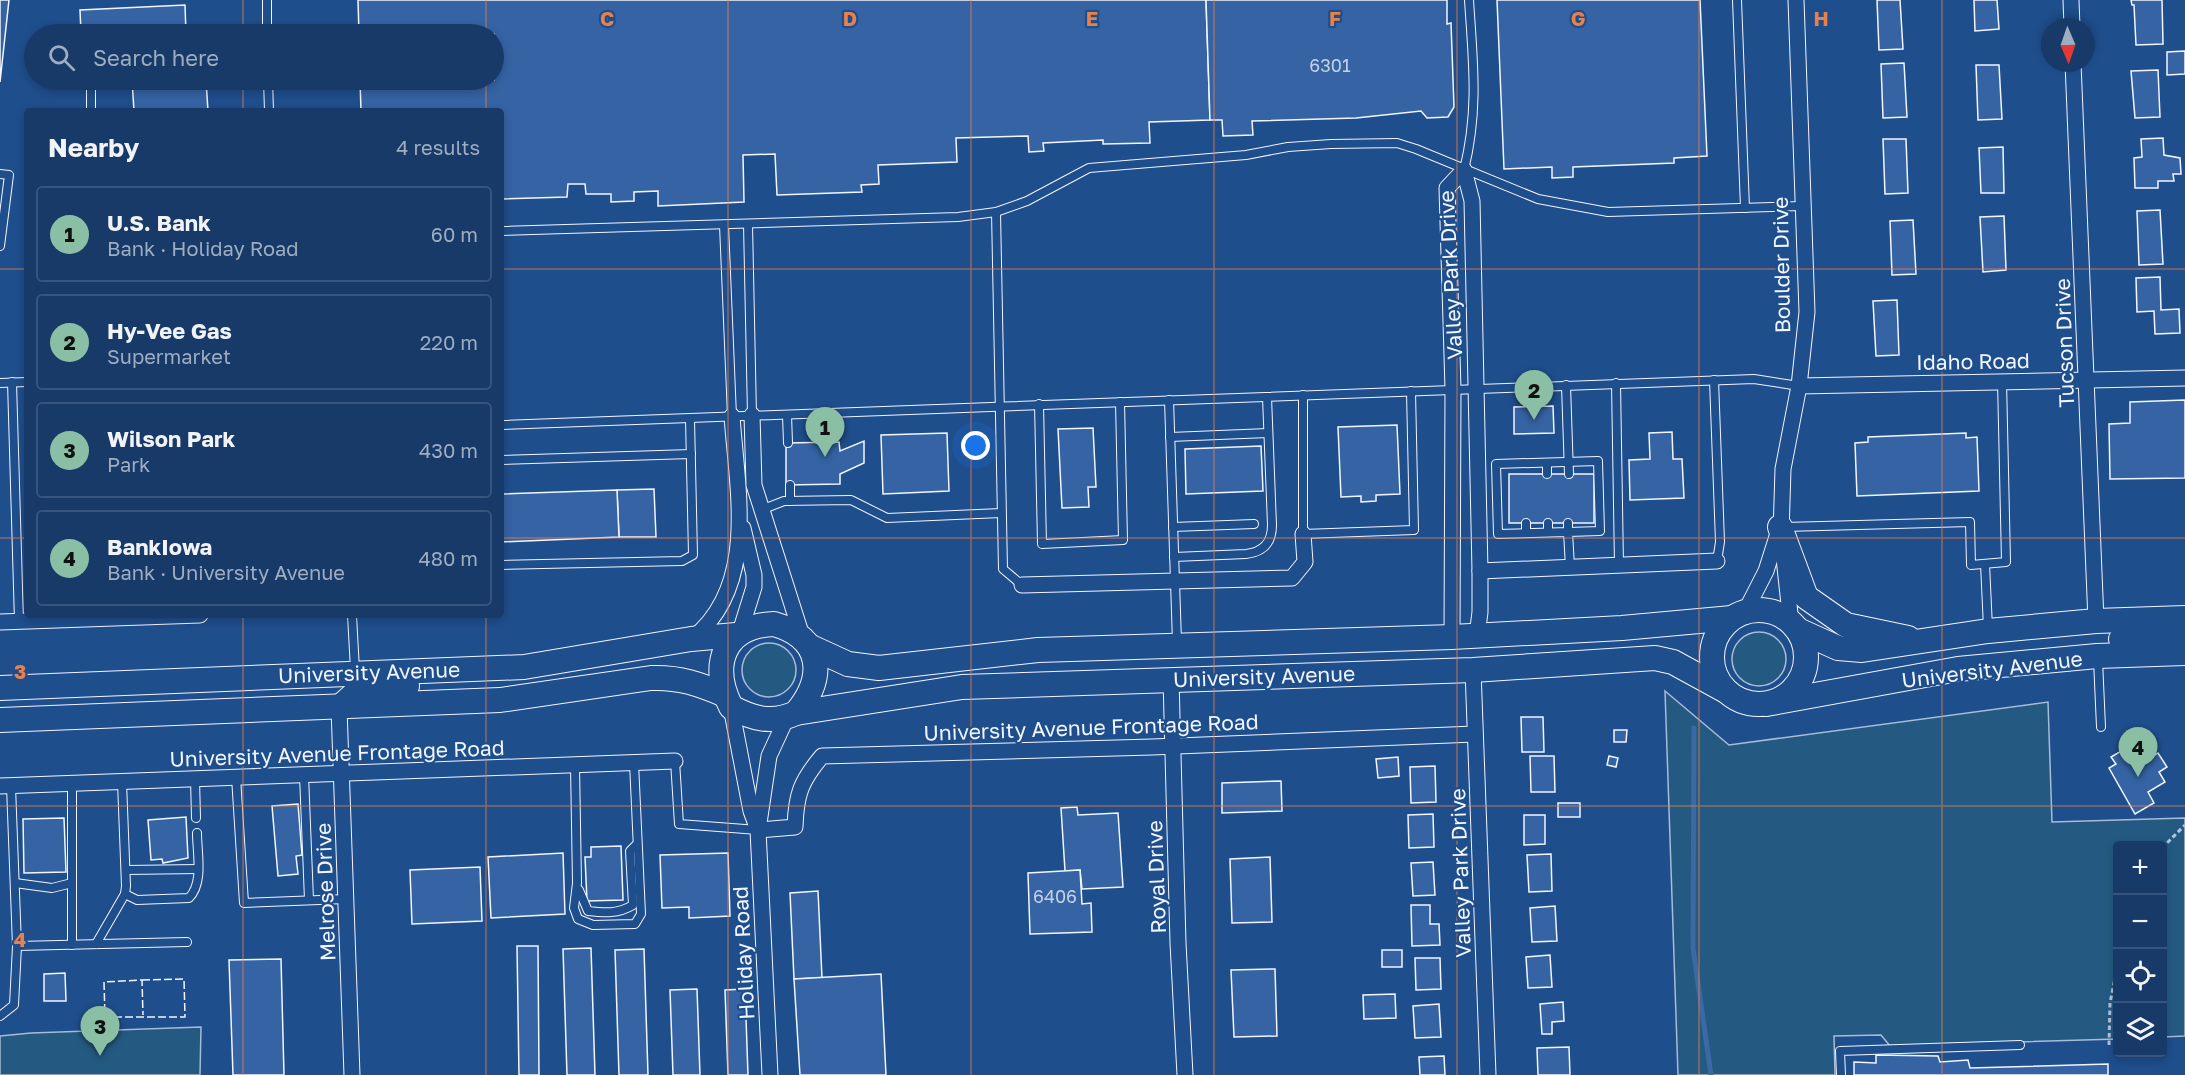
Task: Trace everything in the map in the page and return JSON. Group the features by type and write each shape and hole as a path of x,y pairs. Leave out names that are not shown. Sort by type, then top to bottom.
{"main road":[{"path":"1780,527 1806,597 1846,625 1928,642"},
{"path":"1770,612 1795,627 1806,656 1799,682 1779,700 1766,704 1751,704 1738,700 1717,680 1712,654 1715,640 1739,615 1770,612"},
{"name":"University Avenue","path":"807,642 848,664 879,668 1038,650 1477,636 1622,628 1739,615"},
{"name":"University Avenue","path":"1795,627 1838,648 1862,650 1928,642 1988,631 2096,621 2185,618"},
{"path":"1958,669 1992,649 2066,643 2096,621"},
{"path":"774,624 807,642 816,668 814,685 791,715 770,720 751,718 728,701 721,678 721,663 738,634 758,625 774,624"},
{"name":"University Avenue","path":"0,688 524,667 691,639 738,634"},
{"path":"1316,674 1357,656 1442,652 1477,636"},
{"path":"2097,656 2120,639 2185,636"},
{"path":"1172,679 1188,661 1262,657 1313,642"},
{"name":"University Avenue","path":"1766,704 1958,669 2097,656 2185,653"},
{"name":"University Avenue","path":"791,715 962,687 1473,670 1655,658 1673,662 1726,691"},
{"path":"339,708 360,689 425,685 481,668"},
{"name":"University Avenue","path":"0,720 500,700 663,678 689,680 728,701"}],"street":[{"name":"Boulder Drive","path":"1795,627 1780,527 1783,469 1799,386 1807,312 1801,206 1796,0"},
{"path":"2071,0 2072,18"},
{"name":"Tucson Drive","path":"2073,72 2096,621"},
{"name":"Valley Park Drive","path":"1464,170 1472,201 1480,571 1480,612 1477,636"},
{"name":"Valley Park Drive","path":"1452,637 1453,389 1447,188 1464,170"},
{"name":"Idaho Road","path":"1799,386 2185,378"},
{"path":"752,415 754,485 807,642"},
{"path":"691,639 709,625 733,582 739,514 732,416"},
{"path":"738,634 754,587 754,575 739,514"},
{"name":"Boulder Drive","path":"1739,615 1766,571 1780,527"},
{"path":"1022,585 1292,578 1305,562 1303,534"},
{"path":"1480,571 1717,561"},
{"path":"0,622 112,618"},
{"name":"Valley Park Drive","path":"1473,670 1488,1075"},
{"name":"Royal Drive","path":"1172,679 1185,1075"},
{"name":"Holiday Road","path":"728,701 750,811 758,830"},
{"name":"Melrose Drive","path":"339,708 352,1075"},
{"name":"Holiday Road","path":"770,1075 758,830 769,756 791,715"},
{"name":"University Avenue Frontage Road","path":"758,830 795,826 796,798 807,774 822,756 1173,746 1475,734"},
{"name":"University Avenue Frontage Road","path":"5,786 675,761"}],"lane":[{"path":"267,0 267,24"},
{"path":"1464,170 1473,135 1475,108 1469,0"},
{"path":"1737,0 1745,208"},
{"path":"91,90 91,108"},
{"path":"268,90 269,108"},
{"path":"504,231 958,217 996,212 1027,201 1089,168 1246,155 1288,147 1397,143 1538,199 1608,212 1801,206"},
{"path":"0,174 9,175 0,246"},
{"path":"996,212 1003,568 1022,585"},
{"path":"748,224 752,415"},
{"path":"724,225 732,416"},
{"path":"504,425 1713,380 1754,379 1799,386"},
{"path":"1713,380 1720,542 1717,561"},
{"path":"1780,527 1970,522 1971,565 2006,562 2002,380"},
{"path":"12,382 19,622"},
{"path":"0,383 24,382"},
{"path":"1616,384 1618,565"},
{"path":"1566,385 1569,474"},
{"path":"1303,395 1303,534 1414,530 1411,391"},
{"path":"1174,557 1256,553 1267,544 1272,535 1267,396"},
{"path":"1169,400 1178,646"},
{"path":"1039,404 1042,544 1123,540 1120,402"},
{"path":"787,415 788,442"},
{"path":"504,565 682,561 693,555 690,419"},
{"path":"1170,437 1268,433"},
{"path":"504,460 691,454"},
{"path":"1568,462 1598,462 1600,531 1568,528 1548,532 1498,534 1496,464 1568,462"},
{"path":"1525,463 1525,474"},
{"path":"1546,463 1547,474"},
{"path":"790,485 790,501"},
{"path":"762,510 790,501 851,500 887,518 1001,513"},
{"path":"1526,523 1526,533"},
{"path":"1548,523 1548,532"},
{"path":"1173,527 1254,524"},
{"path":"1568,528 1570,567"},
{"path":"1985,564 1988,631"},
{"path":"351,618 355,672"},
{"path":"2097,656 2101,727"},
{"path":"675,761 679,824 758,830"},
{"path":"575,766 577,883 574,908 578,919 593,925 635,924 641,914 634,763"},
{"path":"304,775 309,900"},
{"path":"236,777 244,903 346,899"},
{"path":"195,779 196,818"},
{"path":"96,944 125,894 122,782"},
{"path":"72,783 72,945"},
{"path":"0,1016 14,1005 18,946 15,883 5,786"},
{"path":"125,894 137,900 189,898 194,893 198,870 197,833"},
{"path":"577,883 580,897 588,910 608,913 624,910 633,905 630,851 637,844"},
{"path":"126,870 198,870"},
{"path":"15,883 52,888 72,883"},
{"path":"18,946 187,942"},
{"path":"1841,1075 1840,1051 2020,1046"}],"path":[{"path":"2167,844 2185,825"},
{"path":"2109,1045 2110,1004 2113,989"}],"shaded area":[{"path":"1754,632 1764,632 1774,636 1782,644 1786,659 1782,674 1774,682 1764,686 1754,686 1744,682 1736,674 1732,664 1732,654 1736,644 1744,636"},
{"path":"764,643 774,643 784,647 792,655 796,670 792,685 784,693 774,697 764,697 754,693 746,685 742,675 742,665 746,655 754,647"},
{"path":"1665,691 1729,745 2048,702 2052,822 2185,818 2185,1036 2167,1037 2167,841 2113,841 2113,1039 1890,1046 1881,1035 1834,1036 1835,1075 1678,1075"},
{"path":"201,1027 200,1075 0,1075 0,1036"}],"building":[{"path":"0,0 9,0 0,82"},
{"path":"358,0 1206,0 1210,120 1149,122 1150,143 1103,144 1103,140 1043,143 1044,151 1029,152 1028,136 956,138 957,162 878,165 879,184 861,185 862,192 777,195 775,154 743,155 744,202 658,206 658,191 634,192 634,201 611,202 611,194 586,194 585,184 568,184 567,197 504,199 504,108 361,108 360,90 504,90 504,24 359,24"},
{"path":"1206,0 1447,0 1447,24 1451,23 1454,107 1448,117 1427,118 1421,111 1356,118 1252,121 1253,135 1223,136 1222,120 1210,120"},
{"path":"1497,0 1700,0 1707,156 1674,158 1674,163 1573,167 1573,177 1552,178 1552,167 1504,169"},
{"path":"1877,0 1900,0 1903,49 1879,50"},
{"path":"1974,0 1997,0 1999,29 1975,31"},
{"path":"2131,0 2162,0 2163,44 2136,45 2134,5"},
{"path":"185,5 186,24 81,24 80,10"},
{"path":"2185,51 2185,74 2167,75 2167,52"},
{"path":"1904,63 1907,117 1883,118 1881,64"},
{"path":"1976,65 1999,65 2002,119 1978,120"},
{"path":"2158,70 2160,117 2135,118 2131,71"},
{"path":"133,90 207,90 208,108 134,108"},
{"path":"2163,138 2164,155 2180,158 2181,174 2173,174 2174,181 2158,181 2158,188 2135,188 2134,158 2142,157 2141,139"},
{"path":"1883,139 1906,139 1908,193 1885,194"},
{"path":"2003,147 2004,193 1981,193 1979,148"},
{"path":"2160,210 2163,264 2139,265 2137,211"},
{"path":"2004,216 2006,270 1983,272 1980,217"},
{"path":"1913,220 1916,274 1892,275 1890,221"},
{"path":"2160,277 2161,310 2179,309 2180,333 2155,334 2154,311 2137,312 2136,278"},
{"path":"1897,300 1899,355 1876,356 1873,301"},
{"path":"2185,400 2185,478 2110,479 2109,424 2130,423 2130,402"},
{"path":"1553,406 1554,433 1514,434 1514,407"},
{"path":"1397,425 1400,494 1376,495 1376,501 1361,502 1361,496 1341,497 1338,427"},
{"path":"1093,428 1096,487 1088,487 1089,507 1062,508 1058,429"},
{"path":"1672,432 1673,459 1682,459 1684,498 1630,500 1629,460 1650,459 1649,433"},
{"path":"947,433 949,491 883,494 881,435"},
{"path":"1966,433 1966,438 1977,437 1979,491 1857,496 1855,443 1868,442 1868,437"},
{"path":"864,441 864,463 840,474 840,484 786,485 786,443 839,442 840,451"},
{"path":"1261,446 1263,491 1186,494 1185,449"},
{"path":"1509,474 1594,474 1594,523 1509,523"},
{"path":"654,489 656,537 619,537 617,490"},
{"path":"617,490 619,537 504,542 504,494"},
{"path":"1521,717 1543,717 1544,752 1522,752"},
{"path":"1614,730 1627,730 1626,742 1614,742"},
{"path":"2142,739 2152,757 2158,753 2167,767 2159,772 2165,782 2148,792 2154,803 2135,814 2109,768 2116,764 2111,757"},
{"path":"1530,756 1554,756 1555,792 1531,792"},
{"path":"1609,756 1618,758 1616,767 1607,765"},
{"path":"1398,757 1399,776 1378,778 1376,759"},
{"path":"1435,766 1436,802 1411,803 1410,767"},
{"path":"1281,781 1282,811 1222,813 1222,783"},
{"path":"1558,803 1580,803 1580,817 1558,817"},
{"path":"298,804 302,855 296,856 298,874 278,876 272,806"},
{"path":"1077,807 1078,815 1118,813 1123,887 1082,889 1080,870 1065,871 1061,808"},
{"path":"1433,814 1434,847 1409,848 1408,815"},
{"path":"1524,815 1545,815 1545,844 1524,845"},
{"path":"186,817 188,858 163,863 162,859 151,860 148,820"},
{"path":"64,818 66,872 24,873 23,819"},
{"path":"621,846 623,900 587,901 585,857 591,857 591,847"},
{"path":"563,853 565,914 491,918 488,857"},
{"path":"728,853 730,916 689,918 689,907 662,908 660,855"},
{"path":"1551,854 1552,891 1529,892 1527,855"},
{"path":"1270,857 1272,922 1232,923 1230,859"},
{"path":"1433,862 1435,895 1413,896 1411,863"},
{"path":"480,867 482,921 412,924 410,870"},
{"path":"1080,870 1082,904 1091,903 1092,932 1030,934 1028,873"},
{"path":"818,891 822,978 794,979 790,893"},
{"path":"1411,905 1430,905 1430,924 1439,924 1440,945 1412,946"},
{"path":"1555,906 1557,941 1532,942 1530,908"},
{"path":"517,946 538,946 539,1075 519,1075"},
{"path":"591,948 595,1075 567,1075 563,949"},
{"path":"644,949 648,1075 619,1075 615,950"},
{"path":"1382,950 1402,950 1402,967 1382,967"},
{"path":"1550,955 1552,987 1528,988 1526,957"},
{"path":"1415,958 1440,958 1441,989 1416,990"},
{"path":"281,959 284,1075 233,1075 229,960"},
{"path":"1275,969 1277,1036 1234,1037 1231,970"},
{"path":"65,973 66,1001 44,1001 44,974"},
{"path":"881,974 886,1075 800,1075 794,979"},
{"path":"697,989 700,1075 673,1075 670,990"},
{"path":"745,989 748,1075 728,1075 725,990"},
{"path":"1395,994 1396,1018 1364,1019 1363,995"},
{"path":"1563,1002 1564,1021 1552,1022 1552,1034 1542,1034 1540,1004"},
{"path":"1439,1004 1441,1037 1415,1038 1413,1006"},
{"path":"1569,1047 1570,1075 1538,1075 1537,1048"},
{"path":"1876,1055 1938,1056 1940,1062 1968,1060 1970,1068 2108,1064 2108,1075 1854,1075 1854,1062 1876,1063"},
{"path":"1444,1056 1445,1075 1420,1075 1419,1057"}],"waterway":[{"path":"1694,728 1693,948 1711,1075"}],"fence":[{"path":"142,980 184,979 185,1017 105,1017 104,982 142,980 143,1015"}],"place":[{"name":"Hy-Vee Gas","path":"1534,420"},
{"name":"U.S. Bank","path":"825,457"},
{"name":"BankIowa","path":"2138,777"},
{"name":"Wilson Park","path":"100,1056"}]}
